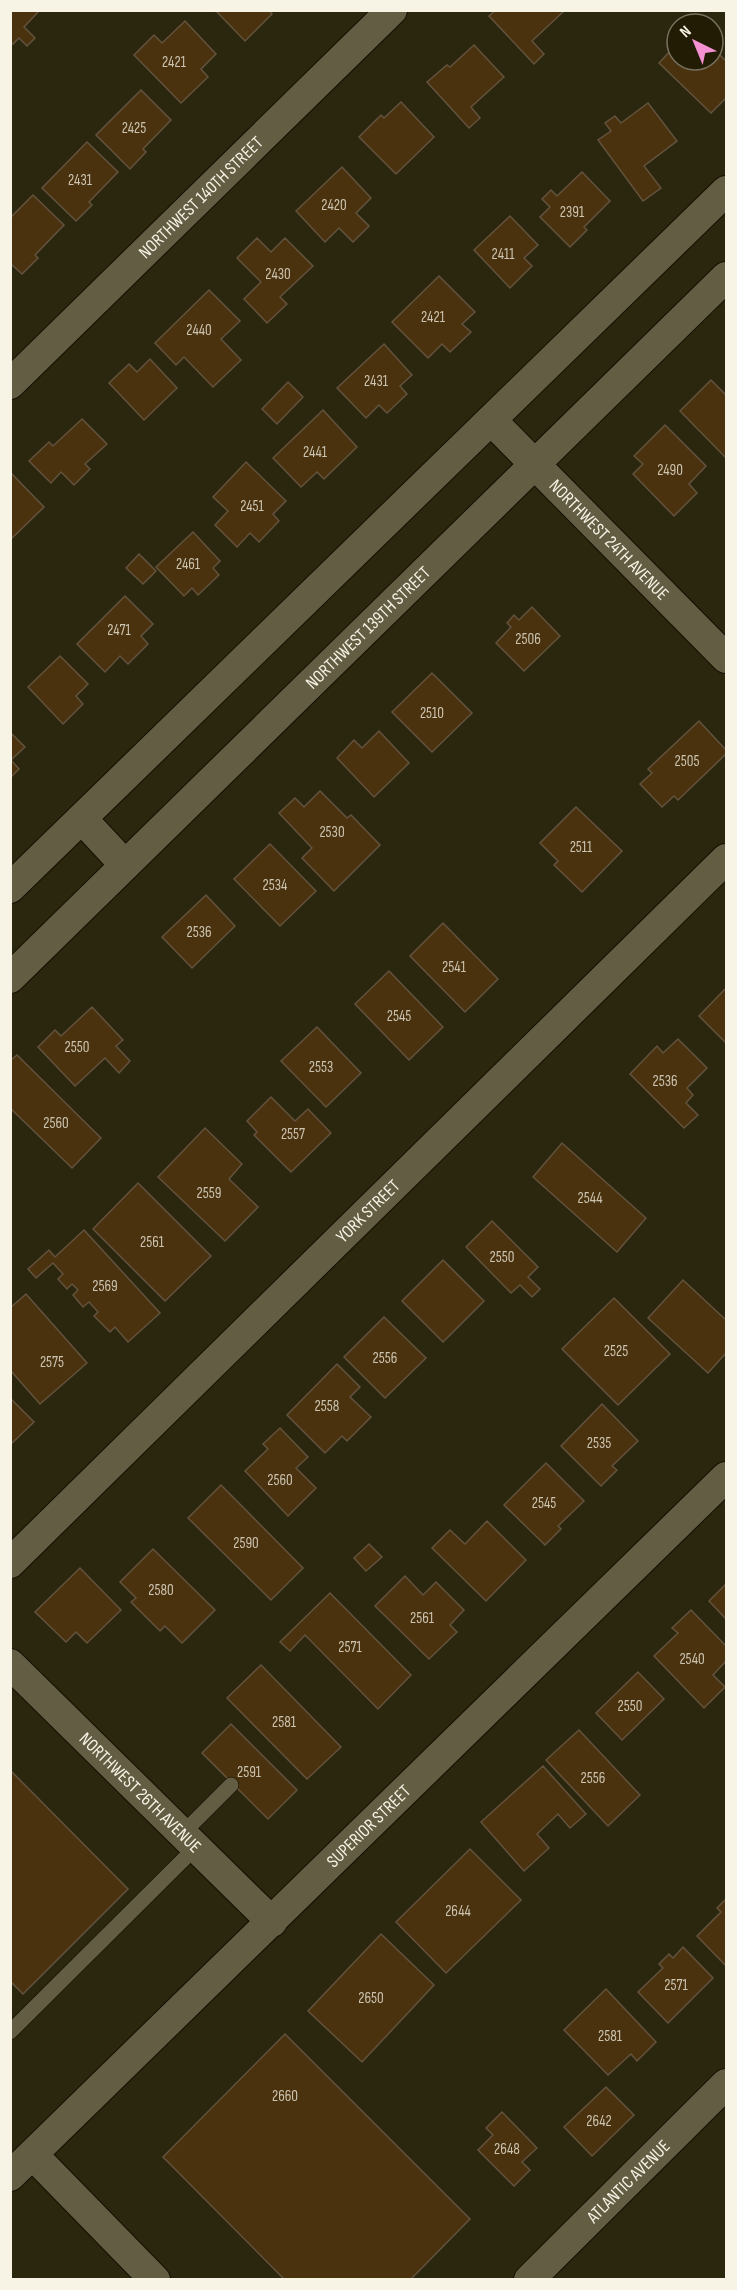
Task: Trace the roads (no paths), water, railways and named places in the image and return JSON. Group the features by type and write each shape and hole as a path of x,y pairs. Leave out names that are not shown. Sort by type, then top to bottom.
{"street":[{"name":"NORTHWEST 140TH STREET","path":"10,384 392,10"},
{"path":"10,888 726,190"},
{"name":"NORTHWEST 139TH STREET","path":"10,978 726,278"},
{"name":"NORTHWEST 24TH AVENUE","path":"491,420 726,658"},
{"path":"82,819 125,866"},
{"name":"YORK STREET","path":"10,1563 726,859"},
{"name":"SUPERIOR STREET","path":"10,2176 726,1477"},
{"name":"NORTHWEST 26TH AVENUE","path":"10,1664 272,1922"},
{"name":"ATLANTIC AVENUE","path":"529,2280 726,2084"},
{"path":"33,2155 155,2280"}],"lane":[{"path":"10,2032 189,1840 231,1785"}]}
